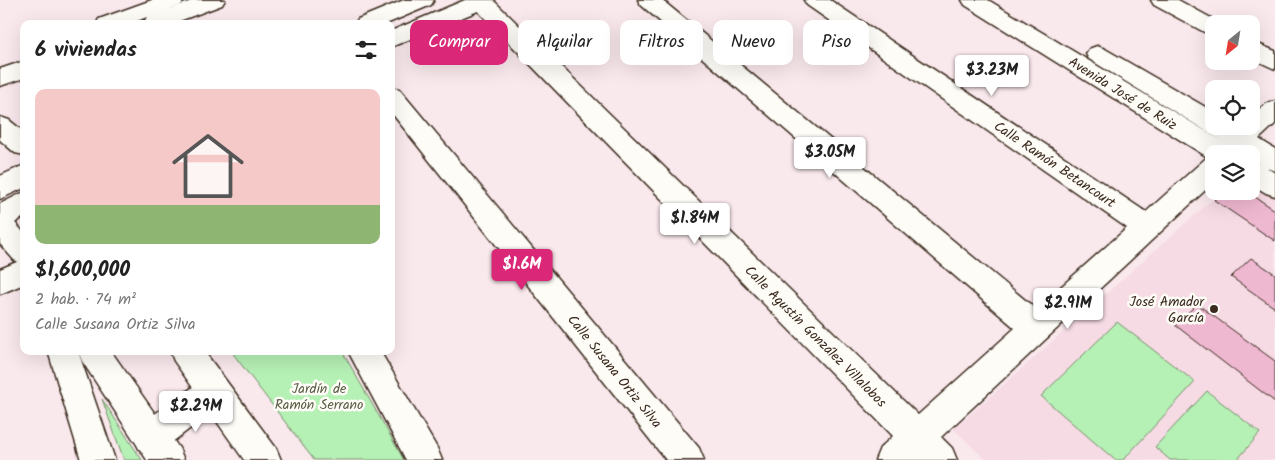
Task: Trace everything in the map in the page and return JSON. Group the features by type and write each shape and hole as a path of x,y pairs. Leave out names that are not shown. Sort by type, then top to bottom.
{"street":[{"path":"119,20 166,5 214,0"},
{"path":"376,20 423,0"},
{"path":"395,38 482,0"},
{"name":"Calle Agustín González Villalobos","path":"482,0 940,460"},
{"path":"649,0 1036,328"},
{"name":"Calle Ramón Betancourt","path":"815,0 1147,227"},
{"name":"Avenida José de Ruiz","path":"973,0 1222,145"},
{"name":"Avenida José de Ruiz","path":"1007,0 1205,119"},
{"path":"1162,0 1205,23"},
{"path":"152,20 166,5"},
{"path":"1260,53 1275,61"},
{"path":"0,62 20,55"},
{"path":"0,78 20,70"},
{"name":"Calle Susana Ortiz Silva","path":"395,100 687,460"},
{"path":"1236,145 1275,110"},
{"path":"0,126 20,143"},
{"name":"Avenida José de Ruiz","path":"1260,157 1275,161"},
{"path":"892,460 1205,174"},
{"path":"0,189 20,177"},
{"path":"1260,177 1275,186"},
{"path":"0,218 20,206"},
{"path":"0,225 20,248"},
{"path":"0,282 20,274"},
{"path":"64,355 98,460"},
{"path":"96,355 159,448 214,391"},
{"path":"188,355 264,460"},
{"path":"365,355 425,460"}],"shaded area":[{"path":"1260,187 1275,196 1275,460 986,460 954,429 1212,200 1260,200"}],"green space":[{"path":"1117,322 1195,382 1123,460 1115,460 1041,396"},
{"name":"Jardín de Ramón Serrano","path":"234,355 344,355 404,460 314,460"},
{"path":"1207,391 1260,433 1237,460 1170,460 1155,447"},
{"path":"102,399 142,460 124,460"}],"building":[{"path":"1214,200 1260,200 1275,210 1275,241"},
{"path":"1251,258 1275,274 1275,308 1231,277"},
{"path":"1197,304 1275,361 1275,402 1175,325"}],"place":[{"name":"José Amador García","path":"1214,309"}]}
